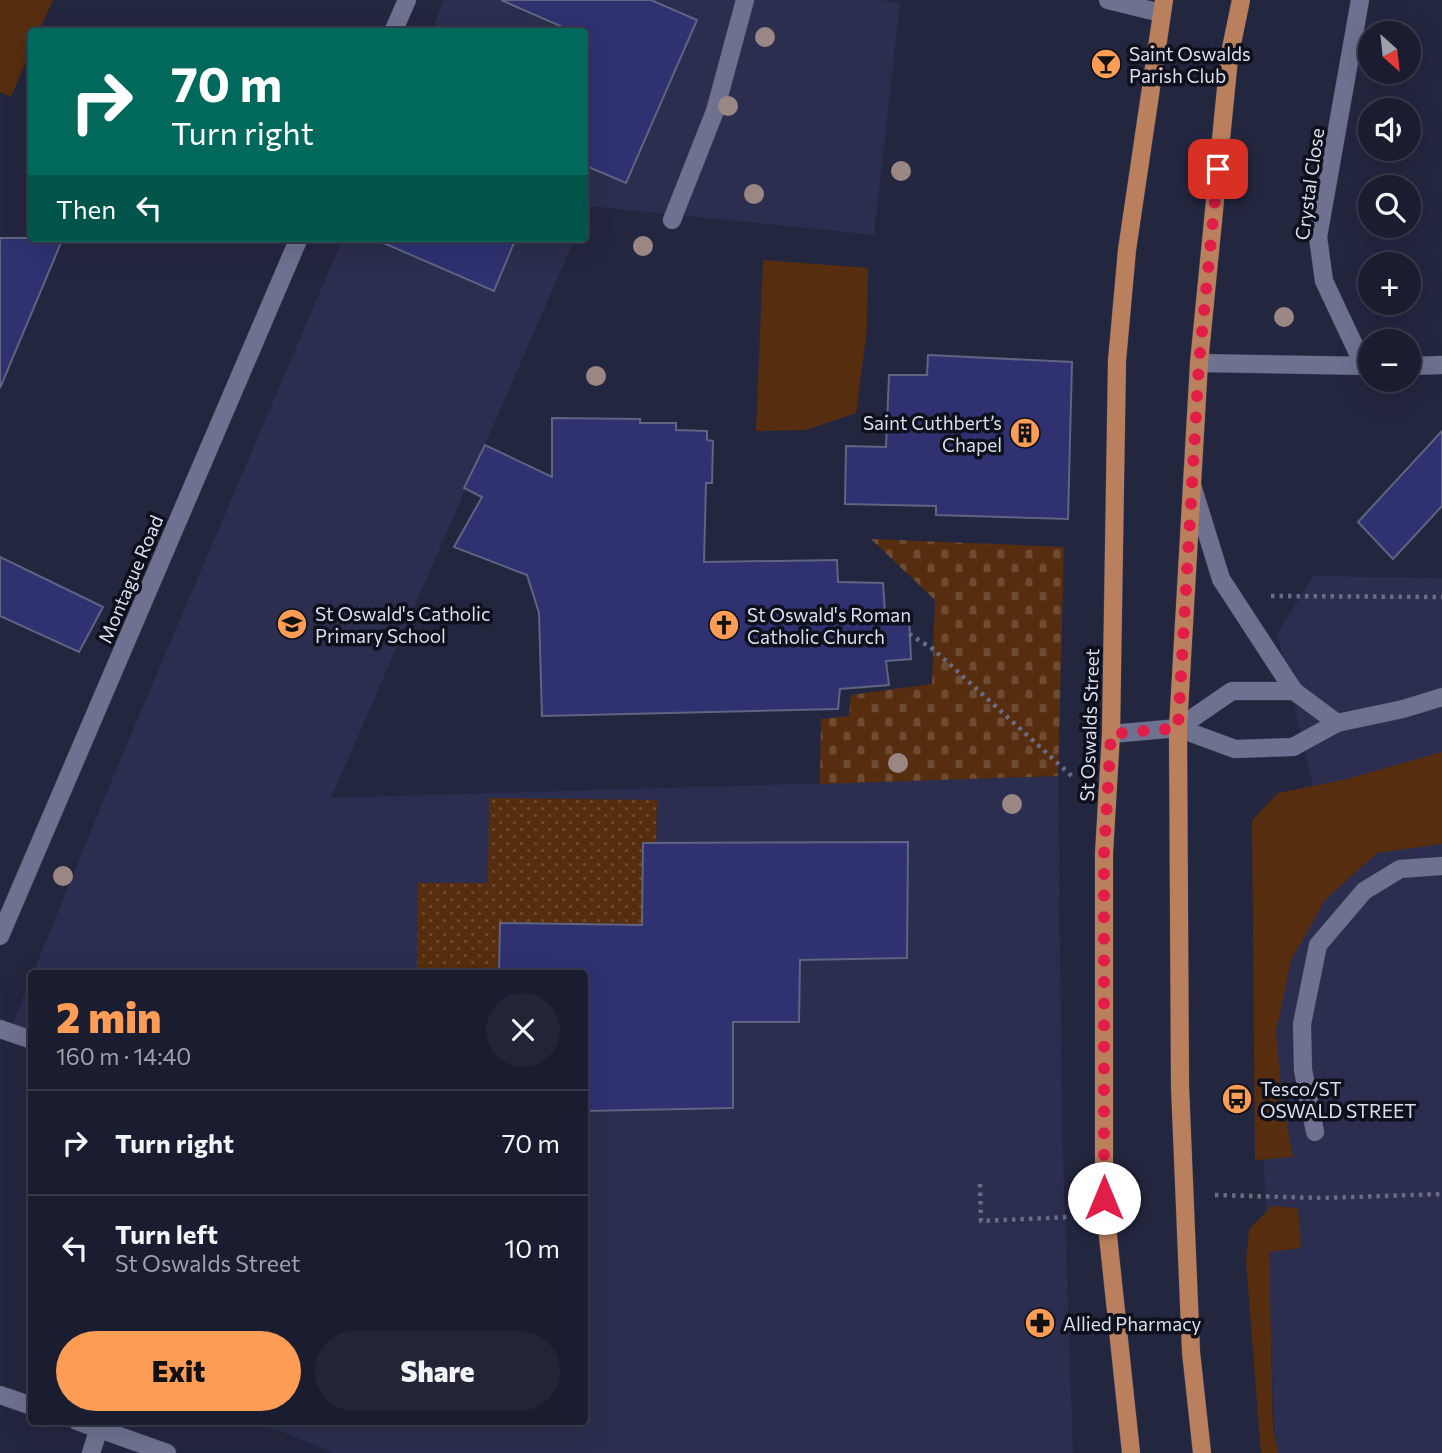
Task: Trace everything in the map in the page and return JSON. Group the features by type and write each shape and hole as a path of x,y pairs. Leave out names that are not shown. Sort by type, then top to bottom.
{"main road":[{"path":"1202,1453 1191,1352 1184,1194 1180,1072 1178,728 1199,363 1229,58 1241,0"},
{"name":"St Oswalds Street","path":"1131,1453 1104,1198 1104,854 1111,734 1117,361 1127,250 1163,6"}],"street":[{"path":"395,28 407,0"},
{"path":"671,220 715,111 745,0"},
{"path":"1108,0 1163,6"},
{"name":"Crystal Close","path":"1358,348 1324,281 1318,237 1360,0"},
{"name":"Montague Road","path":"0,936 297,242"},
{"path":"1199,363 1358,366"},
{"path":"1421,366 1442,365"},
{"path":"1192,485 1221,579 1230,596 1294,691 1337,723"},
{"path":"1178,728 1232,691 1294,691"},
{"path":"1111,734 1178,728 1235,749 1293,747 1337,723 1403,709 1442,697"},
{"path":"1315,1132 1303,1070 1302,1024 1318,945 1364,891 1399,869 1442,866"},
{"path":"0,1029 28,1039"},
{"path":"0,1395 28,1405"},
{"path":"90,1425 167,1453"},
{"path":"91,1453 99,1428"}],"path":[{"path":"1230,596 1442,597"},
{"path":"909,634 933,649 1107,808"},
{"path":"980,1184 981,1221 1069,1217"},
{"path":"1184,1194 1322,1198 1442,1194"}],"shaded area":[{"path":"444,0 882,0 900,4 874,235 589,206 588,208 588,28 433,28"},
{"name":"St Oswald's Catholic Primary School","path":"341,242 573,242 331,798 1058,776 1062,1125 1073,1453 335,1453 265,1425 588,1425 588,970 34,970 120,760"},
{"path":"1314,576 1442,578 1442,1453 1277,1453 1275,1444 1262,1117 1314,790 1277,633"},
{"path":"28,985 28,1035 11,1028"}],"green space":[{"path":"0,0 53,0 40,28 28,28 28,56 11,97 0,92"},
{"path":"763,260 868,268 867,329 856,413 806,430 756,431"},
{"path":"871,539 1064,547 1058,776 820,784 821,719 849,716 851,695 932,684 935,600"},
{"path":"1442,752 1442,844 1377,853 1325,900 1291,960 1276,1032 1282,1099 1293,1157 1255,1160 1252,820 1278,793 1347,779"},
{"path":"489,798 657,800 656,843 643,844 642,925 508,970 417,970 418,883 488,883"},
{"path":"1272,1206 1298,1208 1301,1248 1269,1252 1273,1428 1278,1453 1261,1453 1246,1262 1249,1229"}],"building":[{"path":"501,0 651,0 697,20 626,183 588,167 588,28 565,28"},
{"path":"0,238 28,238 28,242 61,242 0,388"},
{"path":"381,242 514,242 494,291"},
{"name":"Saint Cuthbert’s Chapel","path":"928,355 1072,362 1068,519 936,515 936,506 845,504 846,446 886,447 889,375 927,375"},
{"name":"St Oswald's Roman Catholic Church","path":"552,418 640,419 640,423 676,423 676,430 707,431 707,440 713,441 712,483 706,483 704,562 837,560 838,582 883,583 885,613 909,615 911,659 886,661 889,685 840,689 838,709 542,716 539,613 527,575 454,547 482,497 464,488 485,445 552,477"},
{"path":"1442,431 1442,506 1393,559 1358,522"},
{"path":"0,557 103,607 79,652 0,616"},
{"path":"908,842 907,958 800,960 799,1022 733,1022 733,1108 588,1111 588,970 499,970 500,923 642,925 643,843"}],"place":[{"name":"Saint Oswalds Parish Club","path":"1106,64"},
{"name":"Saint Cuthbert’s Chapel","path":"1025,433"},
{"name":"St Oswald's Catholic Primary School","path":"292,624"},
{"name":"St Oswald's Roman Catholic Church","path":"724,625"},
{"name":"Tesco/ST OSWALD STREET","path":"1237,1099"},
{"name":"Allied Pharmacy","path":"1040,1323"}],"route":[{"path":"1104,1198 1104,854 1111,734 1178,728 1199,363 1218,169"}]}
